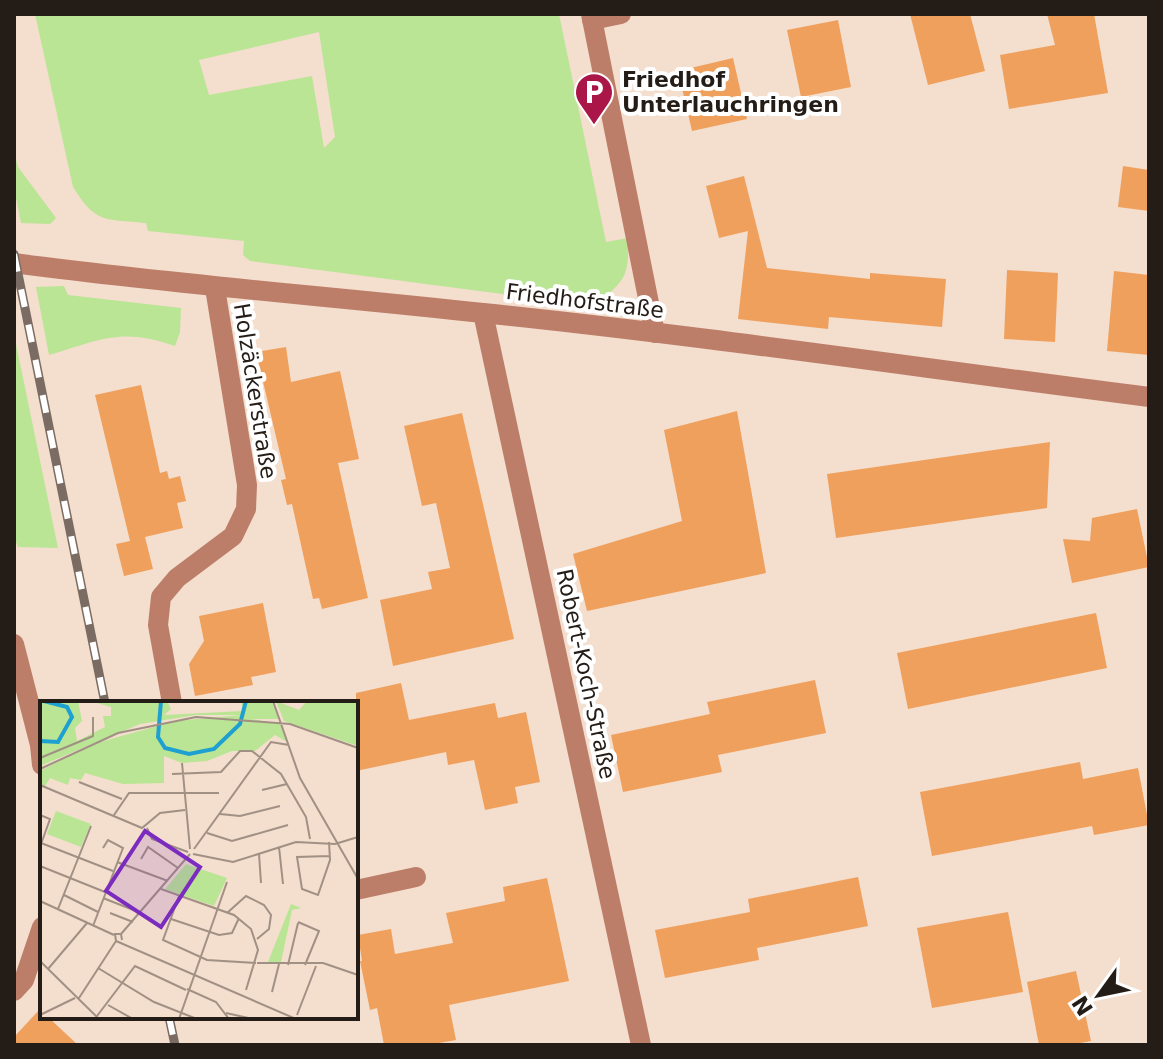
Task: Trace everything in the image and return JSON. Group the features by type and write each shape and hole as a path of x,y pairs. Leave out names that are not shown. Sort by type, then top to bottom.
{"street":[{"path":"621,14 592,17 655,333"},
{"name":"Friedhofstraße","path":"14,263 215,288 655,333 1149,398"},
{"name":"Holzäckerstraße","path":"172,701 158,625 161,597 177,578 233,536 246,509 247,485 215,288"},
{"name":"Robert-Koch-Straße","path":"483,313 641,1045"},
{"path":"14,644 40,745"},
{"path":"358,890 416,877"},
{"path":"14,991 24,980 40,933"}],"green space":[{"path":"35,14 559,14 606,242 628,238 626,270 619,283 595,306 250,261 243,255 244,241 148,231 146,223 95,214 73,187","holes":["319,32 335,137 324,148 312,76 209,95 199,60"]},
{"path":"14,152 18,167 56,218 50,224 21,223 14,188"},
{"path":"64,286 68,295 181,308 180,332 175,346 140,337 111,338 49,355 36,287"},
{"path":"14,334 58,548 18,547 14,537"}],"building":[{"path":"910,14 970,14 985,71 928,85"},
{"path":"1047,14 1094,14 1108,93 1009,109 1000,55 1055,45"},
{"path":"838,20 851,87 801,97 787,30"},
{"path":"733,58 747,119 692,131 678,71"},
{"path":"1123,166 1149,170 1149,211 1118,207"},
{"path":"744,176 767,268 870,279 870,273 946,279 942,327 829,317 828,329 738,319 748,231 719,238 706,186"},
{"path":"1007,270 1058,273 1055,342 1004,339"},
{"path":"1114,271 1149,275 1149,355 1107,351"},
{"path":"286,347 291,382 340,371 359,459 338,463 368,598 322,609 319,598 313,599 292,504 287,505 281,480 286,479 256,352"},
{"path":"141,385 160,473 167,471 169,479 180,476 186,501 177,503 183,528 145,537 153,569 124,576 116,544 130,541 95,395"},
{"path":"737,411 766,573 587,611 573,554 682,521 664,430"},
{"path":"462,413 514,639 393,666 380,600 432,589 428,572 450,568 436,503 422,506 404,426"},
{"path":"1050,442 1047,508 836,538 827,474"},
{"path":"1137,509 1149,567 1072,583 1063,539 1090,541 1092,518"},
{"path":"263,603 276,672 251,677 253,685 195,696 189,664 204,641 199,616"},
{"path":"1096,613 1107,668 908,709 897,653"},
{"path":"815,680 826,733 718,755 722,772 623,792 611,735 710,714 707,702"},
{"path":"401,683 409,720 495,703 498,718 526,712 540,782 515,787 518,803 485,810 474,760 448,765 446,752 358,771 356,693"},
{"path":"1080,762 1083,779 1138,768 1149,825 1094,835 1092,826 932,856 920,792"},
{"path":"858,877 868,926 757,948 759,960 665,978 655,930 750,912 748,899"},
{"path":"547,878 569,981 449,1005 456,1040 428,1045 384,1045 377,1008 370,1010 358,935 391,929 395,954 453,943 446,913 505,901 503,887"},
{"path":"1008,912 1023,992 932,1008 917,928"},
{"path":"1076,971 1091,1041 1039,1045 1027,982"},
{"path":"40,1009 40,1019 50,1019 78,1045 14,1045 14,1037"}],"railway":[{"path":"14,254 105,701"},
{"path":"169,1019 175,1045"}],"place":[{"name":"Friedhof Unterlauchringen","path":"594,126"}]}
